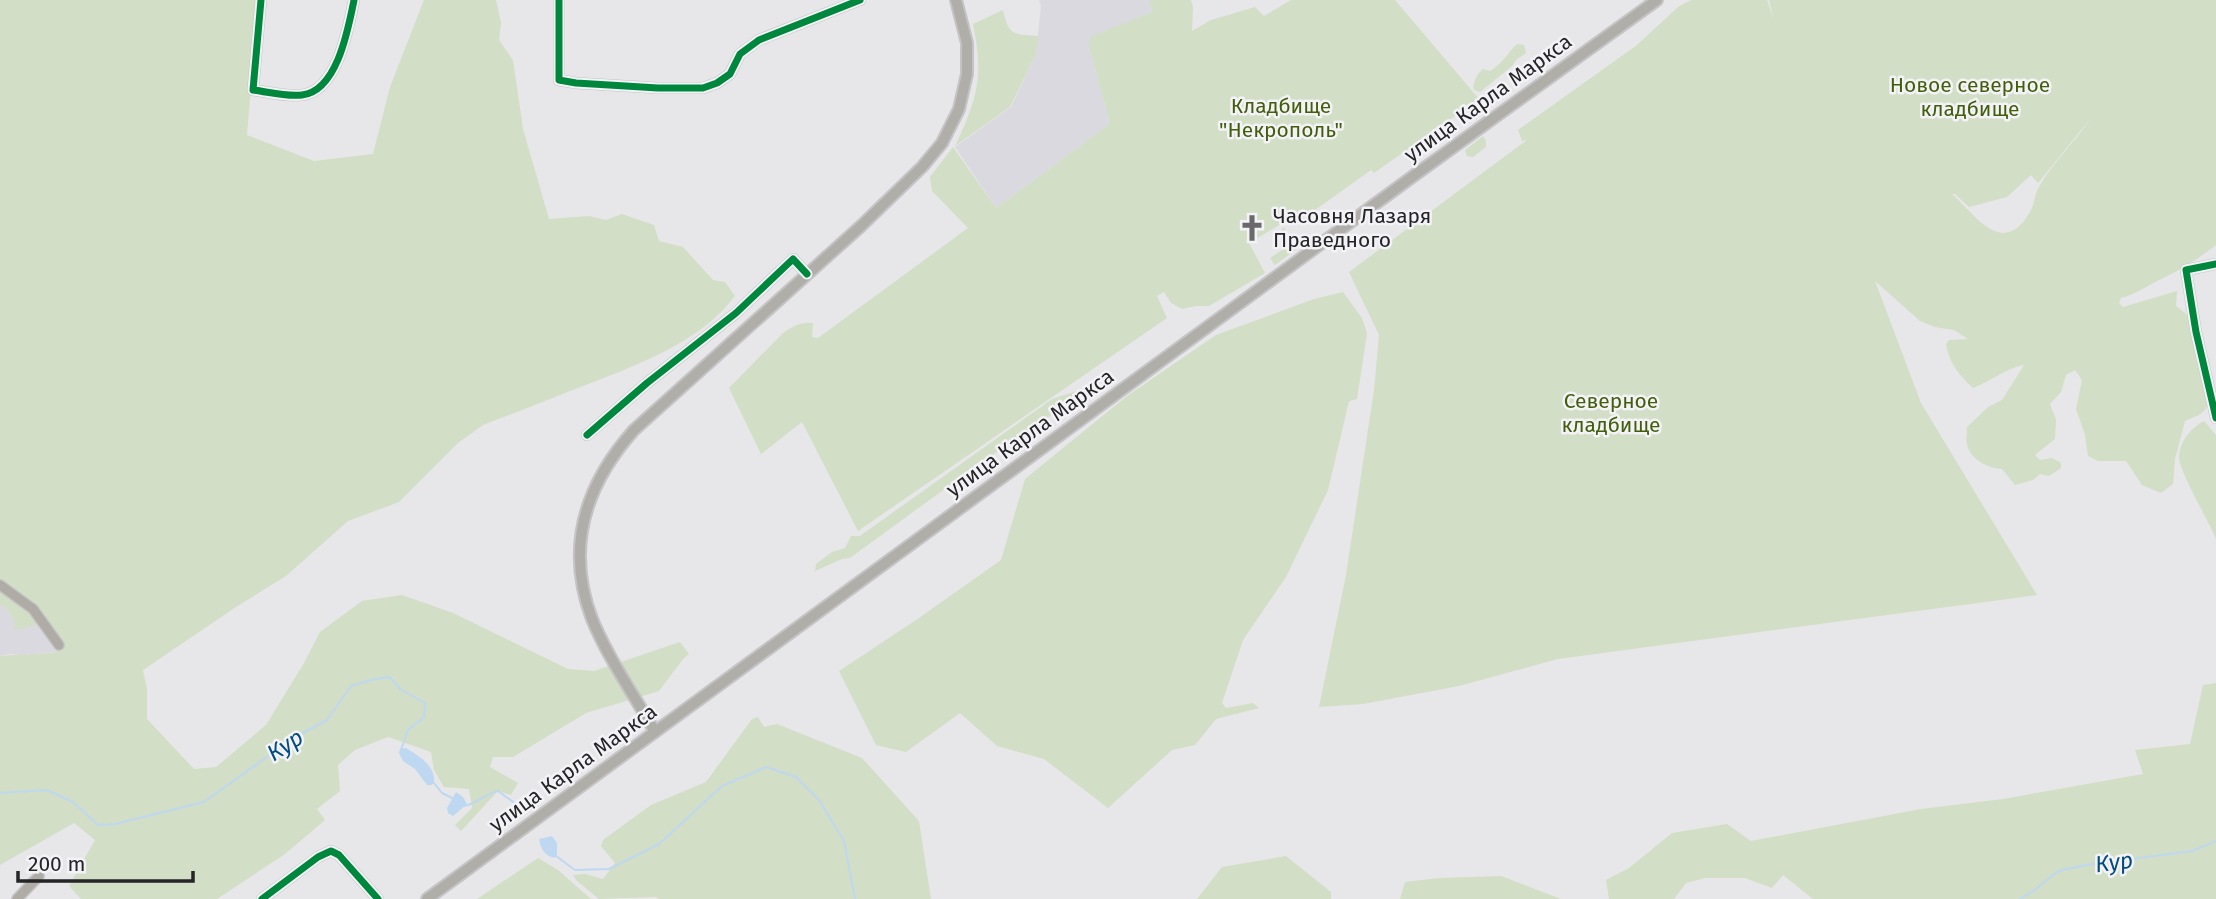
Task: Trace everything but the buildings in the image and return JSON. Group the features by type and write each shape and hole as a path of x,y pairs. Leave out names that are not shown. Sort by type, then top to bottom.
{"main road":[{"path":"656,732 602,640 592,617 581,575 579,553 586,508 600,475 634,430 922,167 942,143 964,94 967,66 967,43 956,0"},
{"name":"улица Карла Маркса","path":"427,899 1657,0"}],"street":[{"path":"261,0 253,90 288,96 304,95 318,90 331,76 354,0"},
{"path":"559,0 559,80 658,88 704,88 717,83 730,74 740,54 759,40 860,0"},
{"path":"587,435 647,383 736,313 793,259 807,274"},
{"path":"2216,264 2186,270 2196,331 2216,418"},
{"path":"0,585 33,609 59,645"},
{"path":"262,899 318,857 331,852 340,855 377,899"},
{"path":"24,897 38,876"}],"shaded area":[{"path":"1039,0 1150,0 1152,12 1090,38 1089,46 1110,124 996,208 955,147 1011,107 1036,54 1041,6"},
{"path":"0,606 5,606 15,622 26,628 38,623 58,652 0,656"}],"green space":[{"path":"0,0 258,0 247,135 314,161 373,154 390,87 424,0 496,0 501,23 499,40 513,60 523,129 549,219 589,216 606,220 622,214 654,225 659,241 683,247 713,280 725,282 735,296 704,327 666,351 483,425 458,443 399,502 348,521 286,576 143,670 147,689 147,719 194,769 216,767 266,725 320,632 362,601 402,595 453,613 568,669 594,671 680,642 689,654 659,691 586,713 513,757 493,757 490,767 518,783 511,795 498,791 461,831 455,825 472,808 469,789 444,787 434,770 431,752 388,737 355,750 338,765 340,791 317,809 325,820 285,854 217,899 81,899 69,886 95,840 74,823 0,865 0,656 57,652 38,624 14,629 15,622 5,606 0,606"},
{"name":"Кладбище \"Некрополь\"","path":"1150,0 1191,0 1192,31 1211,20 1255,7 1264,16 1291,0 1395,0 1479,99 1374,173 1371,170 1308,215 1304,210 1249,243 1265,273 1209,306 1182,309 1171,303 1164,292 1157,296 1167,318 858,531 802,422 761,454 729,388 783,333 794,326 813,323 812,337 818,338 968,228 932,191 930,177 953,147 996,208 1110,124 1089,46 1090,37 1152,12"},
{"name":"Северное кладбище","path":"1691,0 1767,0 1774,20 1769,0 2216,0 2216,245 2181,269 2121,298 2119,303 2123,307 2177,291 2176,306 2189,317 2194,326 2196,359 2208,399 2203,412 2185,421 2175,459 2173,484 2161,493 2142,485 2126,461 2098,461 2088,456 2085,435 2076,409 2082,380 2075,370 2066,375 2061,392 2050,404 2056,420 2055,439 2035,455 2040,460 2052,458 2061,463 2061,468 2049,476 2040,474 2033,480 2015,485 2002,469 1981,462 1972,455 1967,445 1967,427 1988,407 2002,400 2024,365 2010,369 1973,388 1955,368 1946,344 1949,340 1968,339 1954,330 1920,321 1875,281 1921,403 2037,595 1558,659 1459,686 1363,704 1319,707 1346,575 1374,390 1379,335 1349,272 1527,140 1522,141 1518,130 1637,45 1678,7","holes":["2091,118 2037,190 2030,212 2020,225 2010,232 2000,233 1990,229 1952,194 1969,207 2007,197 2031,175 2038,183"]},
{"path":"1003,10 1007,25 1013,32 1038,36 1036,54 1010,107 955,146 968,116 977,84 978,57 973,24"},
{"path":"1517,44 1524,45 1526,53 1480,92 1474,90 1474,82 1481,71 1495,68"},
{"path":"1483,136 1486,147 1473,157 1467,156 1465,150"},
{"path":"1284,227 1292,243 1298,240 1301,246 1275,265 1270,258 1288,246 1281,230"},
{"path":"1343,292 1362,318 1367,333 1357,399 1349,401 1328,490 1286,577 1243,640 1222,703 1226,708 1253,703 1259,708 1216,719 1195,745 1172,750 1108,808 1044,759 997,746 960,713 906,752 876,745 839,671 1001,560 1025,479 1127,396 1216,335 1314,299"},
{"path":"1077,391 1078,397 972,469 850,558 815,571 816,564 832,552 845,548 851,536 860,536 1052,399"},
{"path":"2204,421 2216,435 2216,539 2179,457 2187,436"},
{"path":"2216,683 2216,899 1813,899 1783,875 1772,888 1745,878 1705,878 1686,883 1674,899 1609,899 1606,880 1629,868 1672,833 1727,824 1751,841 1921,809 2003,799 2143,774 2135,750 2190,744 2203,685"},
{"path":"758,717 764,727 777,724 862,758 919,821 931,899 599,899 577,881 573,875 585,874 603,879 615,863 601,846 603,840 651,805 706,782 752,719"},
{"path":"1286,856 1331,892 1331,899 1197,899 1222,867"},
{"path":"538,858 558,870 591,899 477,899"},
{"path":"1501,876 1561,899 1400,899 1405,882"}],"water":[{"path":"406,748 429,767 434,783 427,785 415,769 403,761 399,753 400,749"},
{"path":"456,792 467,804 453,816 448,813 447,808"},
{"path":"552,836 557,843 557,856 554,858 544,851 539,839"}],"waterway":[{"name":"Кур","path":"0,793 47,790 73,802 98,825 115,824 204,802 292,739 327,720 351,686 390,677 400,689 425,703 424,717 408,730 401,750"},
{"name":"Кур","path":"556,856 575,870 609,869 659,844 722,786 766,767 796,777 819,800 844,841 855,899"},
{"name":"Кур","path":"434,783 442,793 454,799"},
{"path":"464,806 498,791 520,807"},
{"name":"Кур","path":"2020,899 2058,871 2192,851 2216,841"}],"cycle path":[{"path":"261,0 253,90 284,95 302,95 314,91 324,83 339,57 354,0"},
{"path":"559,0 559,80 658,88 703,88 717,83 730,74 740,54 759,40 860,0"},
{"path":"587,435 647,383 736,313 793,259 807,274"},
{"path":"2216,264 2186,270 2196,332 2216,418"},
{"path":"262,899 318,857 331,851 339,855 378,899"}],"place":[{"name":"Часовня Лазаря Праведного","path":"1252,228"}],"park label":[{"name":"Новое северное кладбище","path":"1970,97"}]}
